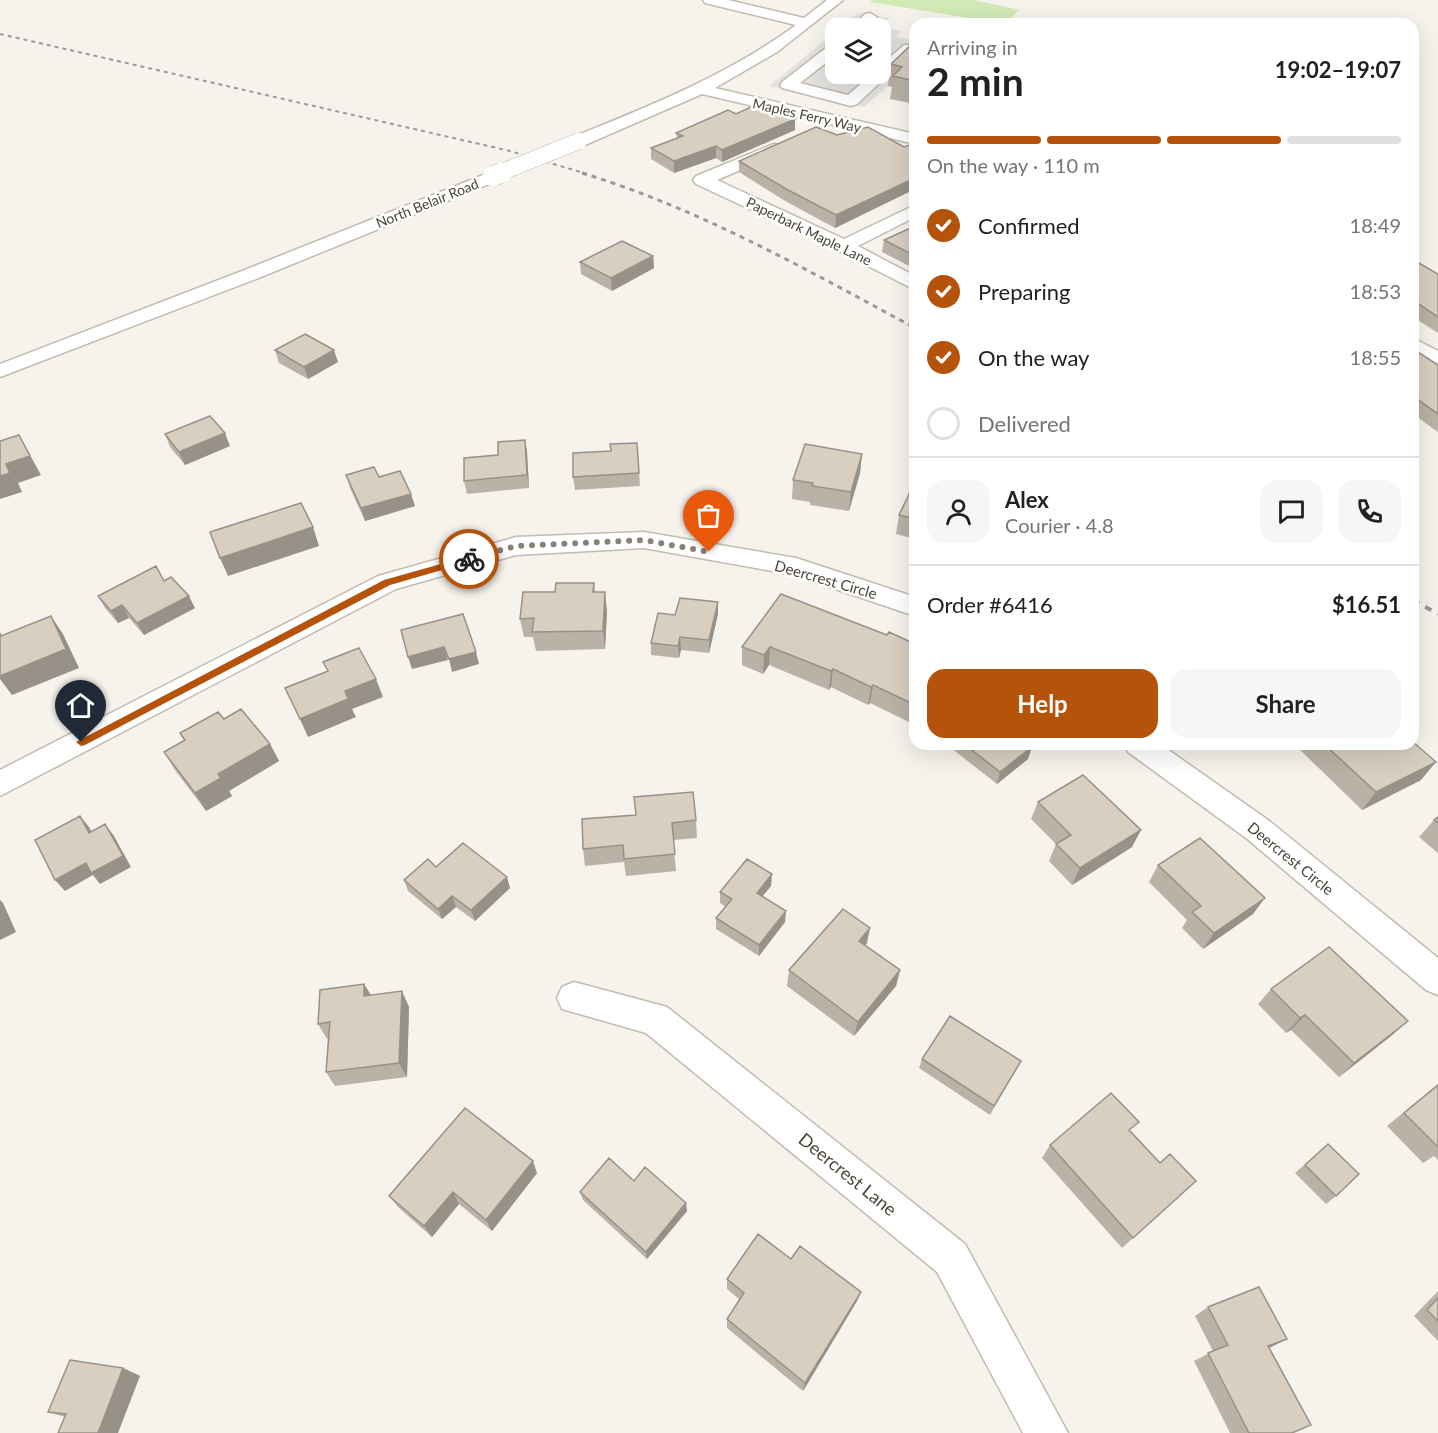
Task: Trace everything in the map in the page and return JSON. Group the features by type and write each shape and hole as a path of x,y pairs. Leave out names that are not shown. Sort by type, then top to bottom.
{"street":[{"path":"710,0 825,30"},
{"name":"North Belair Road","path":"0,370 249,275 579,141 700,89 761,56 836,0"},
{"path":"891,50 907,52"},
{"path":"891,64 907,52"},
{"path":"825,61 788,85 851,100 867,86"},
{"path":"805,72 825,76"},
{"path":"859,84 867,86"},
{"name":"Maples Ferry Way","path":"700,89 909,138"},
{"path":"807,134 827,120"},
{"name":"Paperbark Maple Lane","path":"786,143 702,180 844,246 909,281"},
{"path":"844,246 909,213"},
{"path":"1419,348 1438,360"},
{"name":"Deercrest Circle","path":"0,784 387,582 516,546 644,540 796,567 909,605"},
{"name":"Deercrest Circle","path":"1146,750 1257,829 1438,979"},
{"name":"Deercrest Lane","path":"573,998 655,1019 951,1258 1046,1433"}],"green space":[{"path":"872,0 974,0 1019,10 1011,18 968,18 870,2"}],"shaded area":[{"path":"858,13 889,18 852,18"},
{"path":"891,29 901,31 896,37 909,39 909,67 891,83"},
{"path":"825,40 825,84 890,84 864,107 769,86"}],"building":[{"path":"909,47 909,80 893,76 902,67 891,64"},
{"path":"755,105 795,119 722,150 716,146 674,161 651,148 683,136 676,133 728,110 736,114"},
{"path":"816,127 837,135 868,127 904,147 909,145 909,181 836,215 739,161"},
{"path":"909,229 909,253 884,240"},
{"path":"622,241 653,256 611,278 580,262"},
{"path":"1419,263 1438,274 1438,317 1419,304"},
{"path":"305,334 334,350 304,367 275,350"},
{"path":"1419,353 1438,365 1438,414 1419,400"},
{"path":"210,416 225,433 179,452 165,434"},
{"path":"19,435 30,456 6,464 10,473 0,476 0,441"},
{"path":"525,440 527,475 464,481 464,458 498,455 498,442"},
{"path":"637,443 639,473 573,477 573,453 611,451 610,444"},
{"path":"805,444 862,454 851,492 812,486 813,483 793,480"},
{"path":"374,467 379,477 400,471 411,494 361,508 346,475"},
{"path":"909,494 909,518 899,515"},
{"path":"301,503 313,527 220,558 210,532"},
{"path":"156,566 164,581 171,577 189,596 137,623 122,605 111,611 98,596"},
{"path":"556,583 594,583 593,592 605,592 603,631 532,632 534,618 520,619 523,592 555,592"},
{"path":"781,594 909,641 909,702 833,669 831,671 770,647 764,655 742,647"},
{"path":"680,598 718,602 709,640 680,637 678,646 651,643 658,613 675,615"},
{"path":"463,614 476,652 449,659 444,647 408,657 401,630"},
{"path":"51,616 66,649 0,676 0,633 1,636"},
{"path":"359,648 376,679 345,691 348,699 300,719 285,688 328,671 323,662"},
{"path":"241,709 270,744 218,774 221,778 195,793 164,752 185,740 180,733 218,712 224,719"},
{"path":"1419,747 1436,762 1376,792 1330,750 1419,750"},
{"path":"972,750 1028,750 1000,772"},
{"path":"1083,775 1141,830 1080,868 1056,844 1071,835 1038,802"},
{"path":"693,792 696,820 672,823 675,854 624,859 623,845 583,849 582,819 636,815 634,797"},
{"path":"80,816 89,833 105,824 123,856 91,873 86,863 55,880 35,840"},
{"path":"1200,838 1265,898 1214,933 1192,912 1201,906 1158,865"},
{"path":"463,843 507,877 471,910 452,896 438,909 404,880 428,859 436,867"},
{"path":"747,859 772,874 757,893 786,911 759,945 716,918 732,899 720,892"},
{"path":"843,909 870,928 859,941 900,970 858,1022 789,970"},
{"path":"1329,947 1408,1021 1354,1063 1305,1015 1300,1018 1271,989"},
{"path":"364,984 364,996 402,991 399,1063 326,1072 330,1022 318,1024 320,990"},
{"path":"950,1016 1021,1061 994,1106 922,1059"},
{"path":"1438,1085 1438,1147 1404,1113"},
{"path":"1111,1093 1139,1122 1129,1130 1160,1163 1170,1154 1196,1181 1133,1238 1050,1145"},
{"path":"465,1108 533,1161 486,1220 453,1192 424,1226 389,1196"},
{"path":"1328,1144 1359,1174 1336,1196 1305,1165"},
{"path":"609,1158 634,1181 645,1167 686,1203 646,1252 580,1192"},
{"path":"758,1234 791,1259 800,1246 861,1292 805,1383 727,1319 744,1293 727,1279"},
{"path":"1259,1287 1287,1339 1268,1346 1311,1425 1292,1433 1249,1433 1208,1353 1228,1345 1208,1307"},
{"path":"1438,1298 1438,1321 1427,1310"},
{"path":"70,1360 123,1368 98,1433 58,1433 66,1414 48,1412"}],"railway":[{"path":"0,34 510,151 587,174"},
{"path":"582,173 669,204 752,242 909,325"},
{"path":"1419,603 1438,614"}],"way so far":[{"path":"469,559 516,546 644,540 709,552"}],"route":[{"path":"81,742 387,582 469,559"}]}
